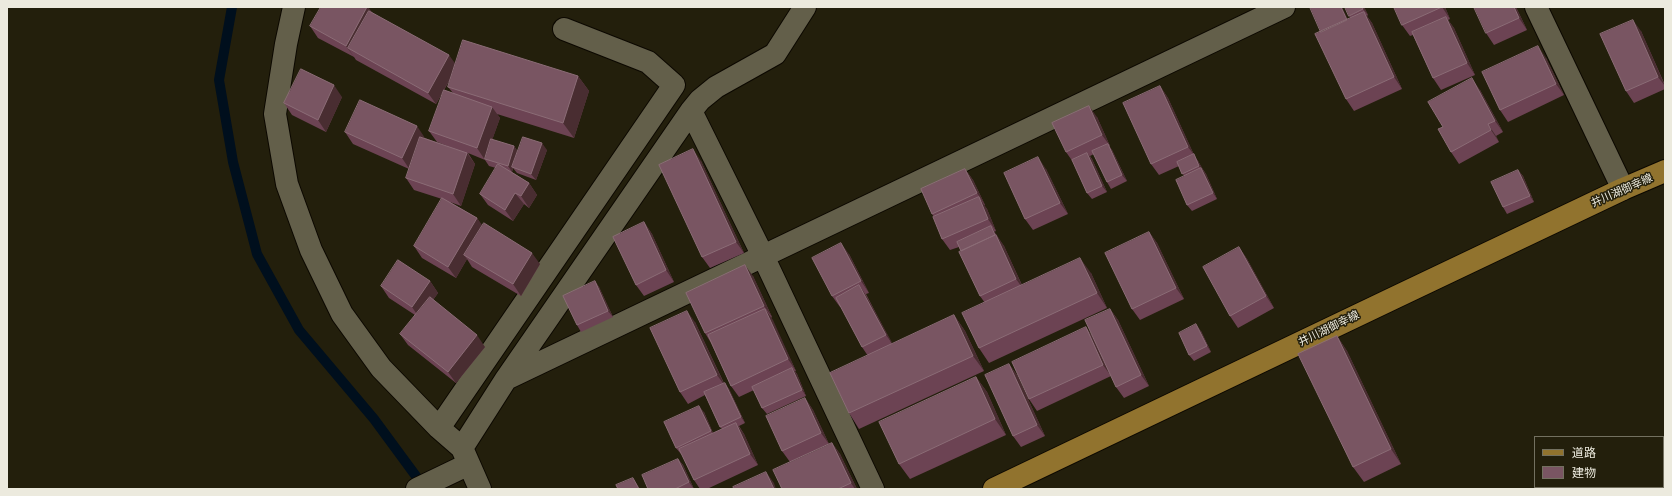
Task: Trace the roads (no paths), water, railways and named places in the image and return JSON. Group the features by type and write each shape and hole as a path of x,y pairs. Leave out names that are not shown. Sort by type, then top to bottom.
{"main road":[{"name":"井川湖御幸線","path":"994,489 1623,189 1665,171"}],"street":[{"path":"294,7 286,44 275,114 287,184 311,250 342,314 381,368 466,456 480,489"},
{"path":"417,489 466,456 506,379 695,105 716,86 775,54 805,7"},
{"path":"506,379 1284,7"},
{"path":"1536,7 1623,189"},
{"path":"564,29 648,62 695,105 763,256 873,489"},
{"path":"439,428 674,85"}],"waterway":[{"path":"232,7 219,80 233,162 257,254 299,330 374,419 424,487"}]}
